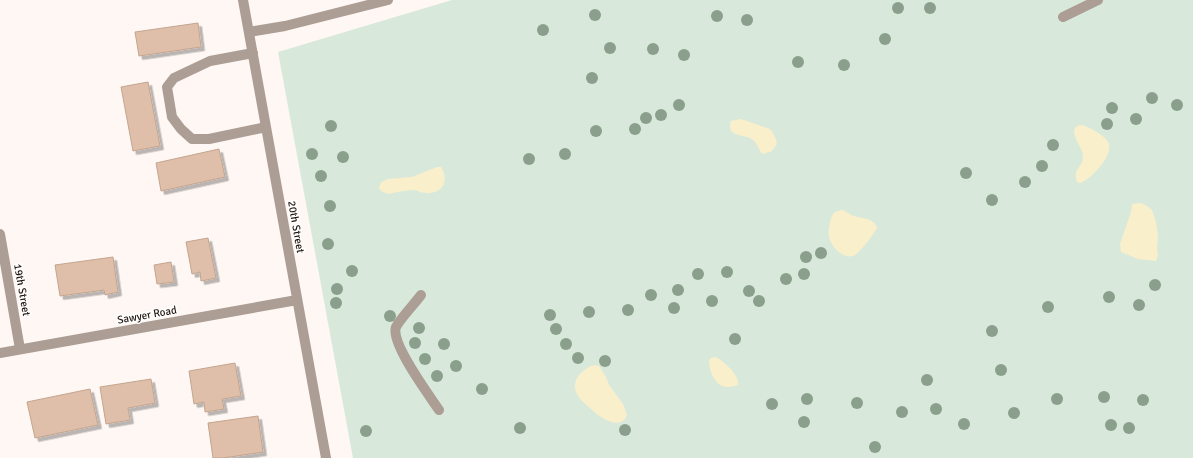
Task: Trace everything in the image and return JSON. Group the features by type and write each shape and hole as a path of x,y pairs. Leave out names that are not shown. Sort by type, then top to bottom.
{"street":[{"name":"20th Street","path":"243,0 326,458"},
{"path":"249,32 285,26 388,0"},
{"path":"1063,17 1098,0"},
{"path":"252,53 210,61 174,78 167,87 172,117 181,129 192,139 209,139 266,127"},
{"name":"19th Street","path":"0,234 20,349"},
{"path":"422,295 396,326 395,334 402,354 439,410"},
{"name":"Sawyer Road","path":"0,353 297,300"}],"green space":[{"path":"452,0 1193,0 1193,458 353,458 278,52"}],"sand":[{"path":"741,119 770,129 775,136 777,144 772,151 763,154 753,140 733,133 730,126 731,121"},
{"path":"1081,125 1102,135 1108,141 1109,149 1100,167 1085,181 1080,183 1077,182 1076,174 1082,163 1083,156 1075,137 1074,130 1076,127"},
{"path":"437,167 441,167 445,180 444,184 434,192 425,193 412,190 389,194 381,191 379,188 382,182 388,179 412,177"},
{"path":"1141,203 1152,210 1156,222 1158,255 1156,261 1138,259 1121,252 1120,244 1131,212 1132,204"},
{"path":"842,210 851,215 870,220 877,228 860,250 855,255 851,256 843,255 835,249 829,237 829,228 832,217 835,212"},
{"path":"716,357 727,365 734,373 737,377 738,385 724,387 717,382 710,369 709,361 711,358"},
{"path":"594,365 599,366 609,385 623,404 627,415 624,420 620,422 615,423 599,416 583,402 575,390 576,380 579,375"}],"building":[{"path":"198,23 201,47 139,56 135,32"},
{"path":"148,82 160,146 133,151 121,87"},
{"path":"219,149 225,177 161,191 156,163"},
{"path":"208,238 216,278 201,281 200,272 192,274 186,242"},
{"path":"113,257 118,292 105,295 104,290 60,296 55,265"},
{"path":"171,262 174,282 157,284 154,265"},
{"path":"235,363 241,396 222,399 224,409 205,412 204,402 194,404 189,371"},
{"path":"151,379 155,403 128,408 130,420 106,424 100,387"},
{"path":"90,389 98,425 35,438 27,402"},
{"path":"258,416 263,452 213,458 208,423"}]}
